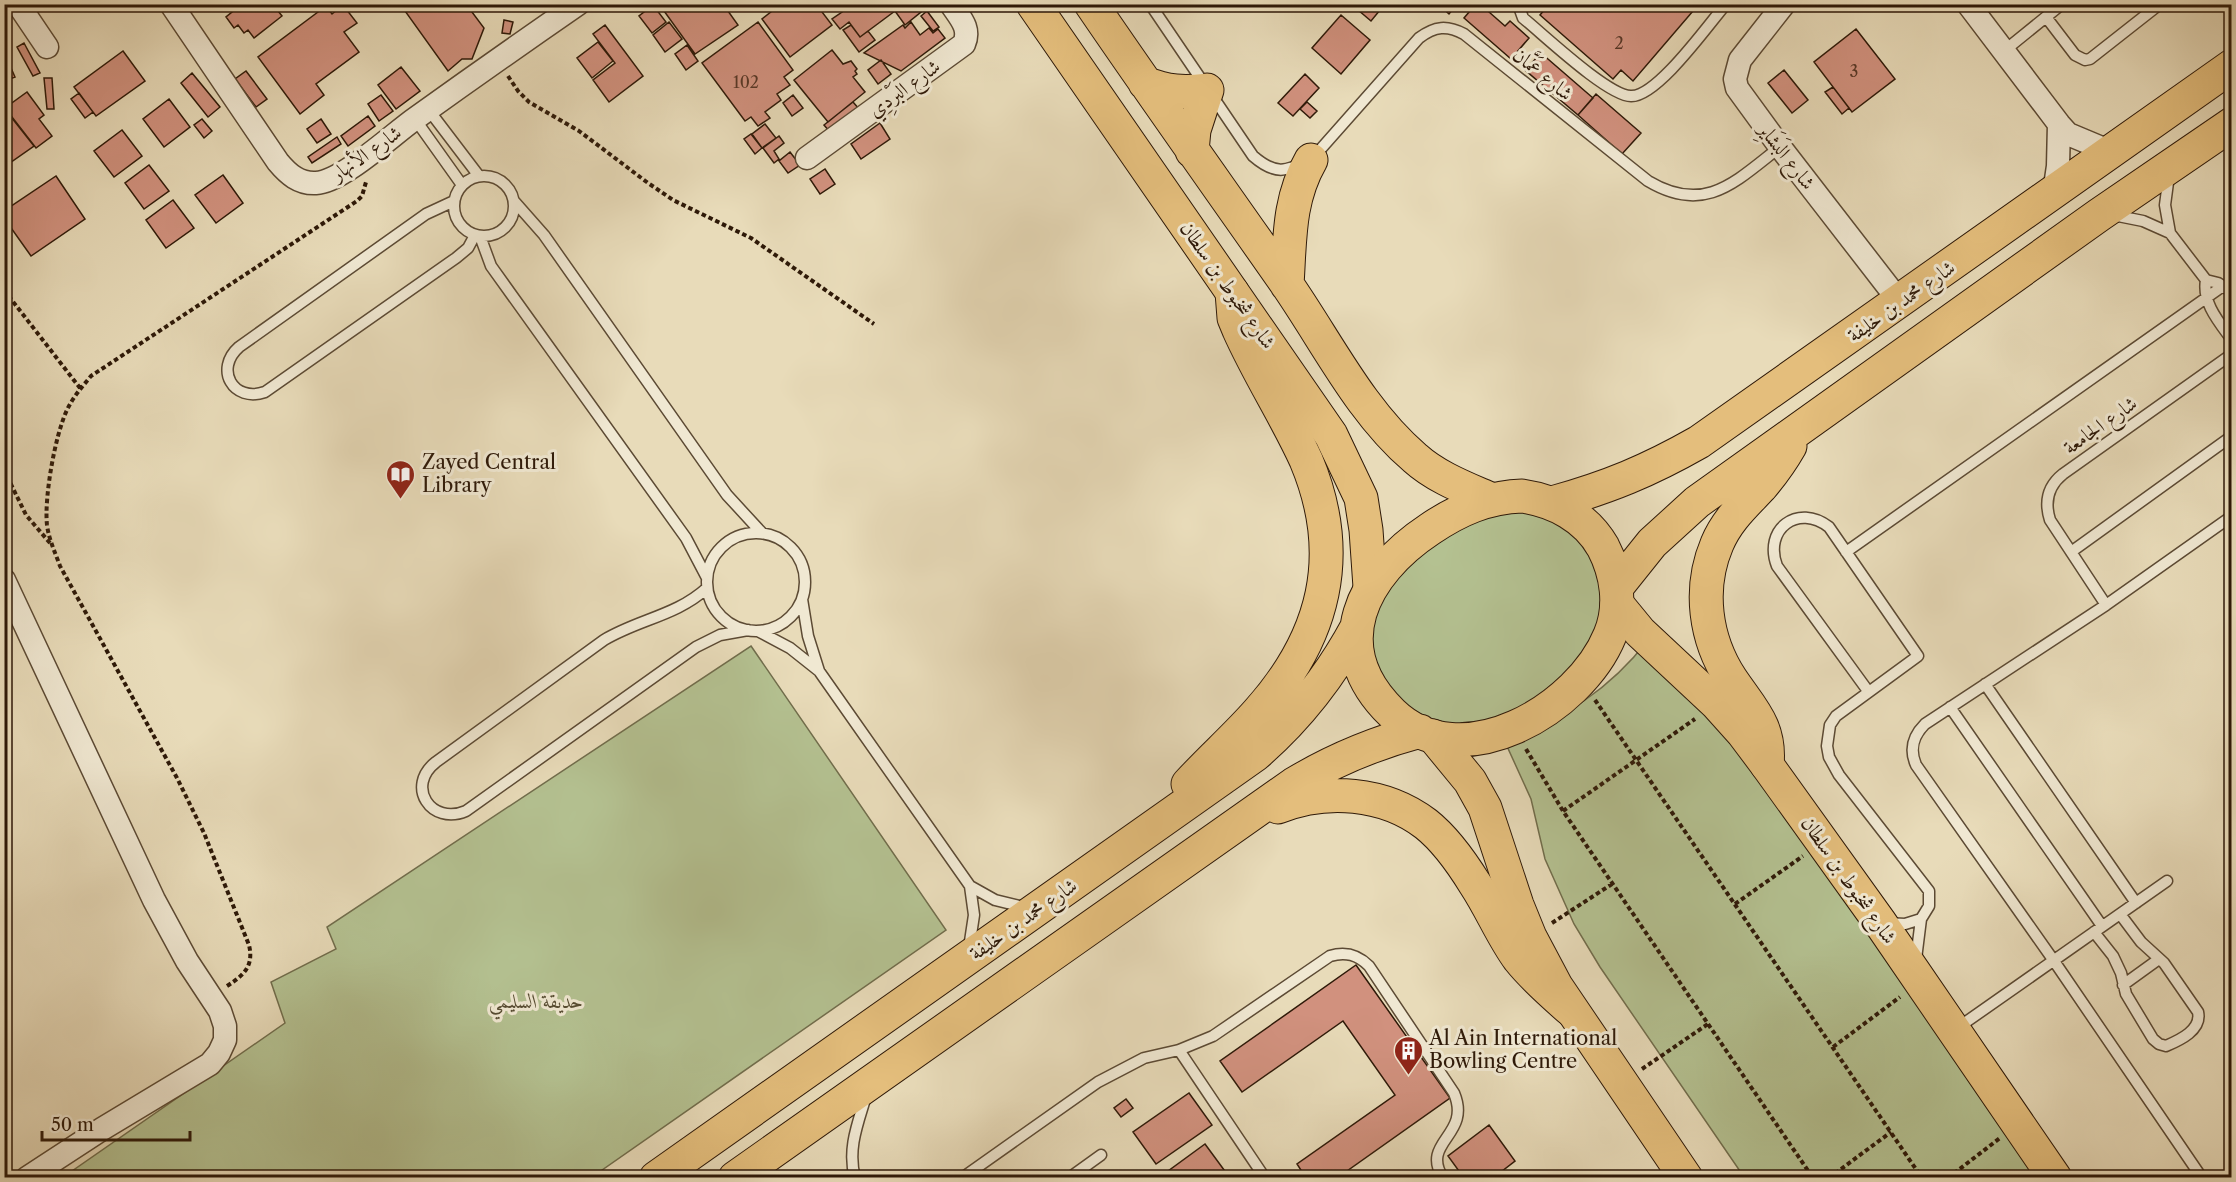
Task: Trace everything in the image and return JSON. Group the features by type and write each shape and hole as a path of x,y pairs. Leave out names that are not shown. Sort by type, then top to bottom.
{"main road":[{"name":"شارع شخبوط بن سلطان","path":"1034,4 1331,435 1361,498 1370,587"},
{"path":"1091,4 1287,285 1368,407 1389,433 1417,460 1453,482 1490,499"},
{"name":"شارع محمد بن خليفة","path":"1552,503 1599,490 1634,477 1699,442 2232,66"},
{"path":"1145,83 1166,91 1188,93 1207,90 1194,130 1192,151"},
{"path":"1616,596 1634,564 1674,522 1697,502 2174,162 2232,124"},
{"path":"1287,285 1292,211 1296,191 1311,160"},
{"path":"1158,823 1187,785 1258,712 1285,678 1303,651 1313,629 1323,596 1327,553 1315,483 1305,458 1239,330 1234,318 1232,292"},
{"path":"1767,765 1768,744 1762,723 1730,678 1714,646 1709,630 1706,595 1711,560 1725,527 1771,475 1791,446 1798,430"},
{"path":"735,1178 1294,784 1367,747 1426,734 1461,740 1476,739 1513,728 1548,709 1581,680 1601,652 1610,634 1616,596 1614,572 1601,543 1580,520 1552,503 1522,496 1490,499 1455,514 1423,534 1394,558 1370,587 1359,613 1357,627 1359,656 1368,683 1376,695 1395,716 1426,734 1470,781 1485,808 1530,937 1571,1010 1686,1178"},
{"name":"شارع شخبوط بن سلطان","path":"1616,596 1646,638 1716,704 1743,733 1879,921 2055,1178"},
{"name":"شارع محمد بن خليفة","path":"656,1178 1254,755 1276,737 1313,697 1334,667 1357,627"},
{"path":"1238,823 1294,801 1328,794 1378,801 1403,810 1426,824 1447,845 1474,883 1519,958 1545,987 1571,1010"}],"street":[{"path":"18,4 47,47"},
{"name":"شارع الأنهار","path":"171,4 289,175 303,182 316,183 329,181 355,164 497,61 563,9"},
{"name":"شارع البَرْدِي","path":"807,158 964,44 967,36 966,27 951,4"},
{"name":"شارع البَشَايِر","path":"1784,4 1740,60 1735,79 1742,97 1900,302"},
{"path":"1968,4 2068,134 2111,152"},
{"path":"2054,193 2058,166 2059,124"},
{"path":"4,580 159,910 187,961 211,997 225,1026 225,1040 219,1053 210,1064 102,1129 27,1178"}],"lane":[{"path":"1150,4 1253,156 1265,167 1278,170 1288,170 1311,160"},
{"path":"1518,4 1523,18 1608,87 1630,97 1641,95 1662,79 1726,4"},
{"path":"2004,51 2062,4"},
{"path":"2046,17 2075,55 2085,60 2090,59 2160,4"},
{"name":"شارع عَمَّان","path":"1311,160 1419,38 1441,27 1453,28 1464,34 1648,181 1665,191 1683,196 1717,191 1738,180 1780,147"},
{"path":"422,114 479,176"},
{"path":"422,114 462,185"},
{"path":"2170,233 2166,190 2174,162"},
{"path":"762,533 728,495 544,235 514,201 505,184 498,179 479,176 462,185 454,201 456,218 461,226 478,236 491,266 686,538 707,583 714,607 720,615 737,627 753,630 790,648 819,671 970,886 995,900 1037,909"},
{"path":"454,201 426,214 239,347 229,359 230,382 235,388 250,395 265,392 456,258 478,236 498,233 506,228 511,220 514,201"},
{"path":"2099,215 2129,217 2170,233 2206,280 2227,289"},
{"path":"2206,280 2206,298 2232,340"},
{"path":"1846,552 2206,298 2227,289"},
{"name":"شارع الجامعة","path":"2106,605 2050,520 2047,497 2056,480 2232,354"},
{"path":"2071,552 2232,436"},
{"path":"2202,1178 1912,757 1914,738 1919,730 1950,707 2106,605 2232,516"},
{"path":"1868,691 1777,566 1773,548 1778,531 1784,524 1802,517 1821,521 1829,527 1918,656 1836,716 1827,736 1829,757 1839,776 1925,884 1930,898 1929,906 1921,919 1917,978"},
{"path":"762,533 782,541 797,556 803,569 805,584 802,598 795,611 785,621 772,628 720,635 696,647 466,811 459,814 444,814 437,812 426,801 422,787 423,780 425,773 436,762 604,640 630,626 672,612 697,597 707,583 711,562 719,549 731,539 739,536 762,533"},
{"path":"802,598 808,636 819,671"},
{"path":"1985,684 2136,903"},
{"path":"1950,707 2098,929 2121,973 2130,1002 2159,1044 2170,1044 2195,1029 2199,1021 2198,1012 2159,959 2140,942 2120,914"},
{"path":"1954,1031 2167,881"},
{"path":"966,959 974,915 970,886"},
{"path":"1879,921 1905,924 1921,919"},
{"path":"967,1176 1098,1082 1138,1060 1179,1050 1213,1036 1330,956 1344,953 1358,957 1373,972 1458,1101 1456,1125 1442,1142 1437,1155 1438,1168 1443,1178"},
{"path":"2123,985 2159,959"},
{"path":"1179,1050 1265,1178"},
{"path":"855,1178 851,1158 852,1145 870,1081"},
{"path":"1069,1178 1101,1155"}],"path":[{"path":"497,61 518,91 530,102 579,131 673,200 730,227 771,251 874,324"},
{"path":"211,997 242,976 248,969 251,953 249,945 204,833 177,778 60,566 51,543 47,515 48,487 66,411 80,388 104,366 357,201 362,196 366,181 355,164"},
{"path":"4,290 80,388"},
{"path":"4,470 26,515 51,543"},
{"path":"1581,680 1922,1178"},
{"path":"1563,811 1716,704"},
{"path":"1513,728 1563,811 1813,1178"},
{"path":"1735,904 1823,843"},
{"path":"1530,937 1612,884"},
{"path":"1833,1047 1917,978"},
{"path":"1621,1083 1708,1024"},
{"path":"1948,1178 2018,1125"},
{"path":"1828,1178 1891,1132"}],"green space":[{"path":"1497,509 1546,510 1585,540 1608,608 1585,656 1533,701 1502,718 1448,729 1395,700 1378,674 1372,646 1373,617 1382,596 1418,555 1447,533"},
{"path":"1648,640 1698,687 2046,1177 1744,1177 1600,967 1574,924 1545,859 1531,799 1506,744 1584,701 1617,674"},
{"name":"حديقة السليمي","path":"751,646 946,930 592,1177 62,1178 285,1023 271,982 336,949 327,927"}],"building":[{"path":"242,4 285,4 286,6 278,11 282,16 254,38 248,30 244,33 238,25 234,28 226,17"},
{"path":"414,4 466,4 484,28 472,59 462,59 448,71 405,11"},
{"path":"659,4 723,4 738,25 695,54"},
{"path":"781,4 816,4 832,25 790,57 762,19"},
{"path":"836,4 915,4 921,12 905,25 895,11 860,37 849,22 840,29 832,19 842,12"},
{"path":"1351,4 1385,4 1371,21"},
{"path":"1438,4 1457,4 1449,14"},
{"path":"1476,4 1491,4 1493,7 1489,12 1505,26 1510,21 1529,38 1511,59 1464,18"},
{"path":"1542,4 1699,4 1633,81 1621,70 1613,79 1540,15 1546,8"},
{"path":"343,5 357,23 344,32 359,52 316,84 324,95 300,114 258,57 326,6 332,14"},
{"path":"653,5 666,22 652,33 639,16"},
{"path":"927,11 939,27 933,31 921,16"},
{"path":"1341,15 1370,40 1341,74 1312,48"},
{"path":"504,20 513,22 510,34 502,33"},
{"path":"669,22 682,39 665,52 653,35"},
{"path":"758,22 793,70 784,77 790,85 777,94 781,100 765,112 770,118 758,126 751,117 745,121 702,63"},
{"path":"911,22 920,35 929,28 933,33 938,29 945,38 901,71 864,53 903,25 905,28"},
{"path":"605,25 643,76 609,102 593,80 615,63 593,34"},
{"path":"851,25 860,37 868,31 875,40 859,52 843,30"},
{"path":"1856,29 1895,79 1852,112 1814,62"},
{"path":"598,42 613,61 592,78 577,58"},
{"path":"24,43 40,73 33,76 17,47"},
{"path":"687,45 698,61 686,70 675,54"},
{"path":"832,50 843,64 851,61 857,69 855,71 857,74 853,77 865,92 828,122 794,80"},
{"path":"123,51 145,81 96,116 74,87"},
{"path":"4,52 15,77 4,81"},
{"path":"1541,53 1593,98 1578,115 1525,70"},
{"path":"881,60 891,74 878,84 868,70"},
{"path":"401,67 420,91 396,109 378,85"},
{"path":"1784,70 1808,100 1792,113 1768,83"},
{"path":"246,71 267,99 256,107 235,79"},
{"path":"192,73 220,107 208,117 181,83"},
{"path":"1305,74 1319,88 1293,116 1278,103"},
{"path":"44,78 52,78 54,109 47,109"},
{"path":"1833,87 1849,108 1842,114 1825,92"},
{"path":"27,92 44,115 39,119 52,136 36,148 5,108"},
{"path":"79,93 93,112 85,118 71,99"},
{"path":"1596,94 1641,133 1622,154 1578,115"},
{"path":"381,95 393,111 379,121 368,104"},
{"path":"793,95 803,108 792,116 783,103"},
{"path":"169,99 190,127 164,147 143,119"},
{"path":"853,102 859,109 830,132 824,125"},
{"path":"1307,102 1317,111 1310,118 1300,109"},
{"path":"4,108 34,146 4,167"},
{"path":"368,116 375,126 348,146 341,136"},
{"path":"202,119 212,131 204,138 194,125"},
{"path":"321,119 331,134 317,143 307,129"},
{"path":"880,123 890,139 861,159 851,144"},
{"path":"765,124 776,138 762,148 752,134"},
{"path":"122,130 142,156 114,177 94,151"},
{"path":"751,134 762,148 755,154 744,139"},
{"path":"779,136 784,143 774,151 779,159 774,163 763,148"},
{"path":"337,137 341,144 312,163 308,157"},
{"path":"790,152 800,165 788,173 779,161"},
{"path":"149,165 169,191 144,209 125,183"},
{"path":"825,169 835,184 820,194 810,179"},
{"path":"223,175 243,203 216,223 195,195"},
{"path":"56,176 85,219 31,256 4,218 4,211"},
{"path":"173,200 194,228 166,248 146,220"},
{"name":"Al Ain International Bowling Centre","path":"1356,965 1450,1098 1337,1178 1306,1178 1297,1164 1395,1095 1343,1021 1242,1092 1220,1061"},
{"path":"1189,1093 1212,1125 1156,1164 1133,1132"},
{"path":"1126,1099 1133,1108 1121,1117 1114,1108"},
{"path":"1489,1125 1515,1161 1493,1178 1464,1178 1448,1156"},
{"path":"1205,1144 1230,1178 1166,1178 1164,1174"}],"place":[{"name":"Zayed Central Library","path":"401,500"},
{"name":"Al Ain International Bowling Centre","path":"1408,1076"}]}
